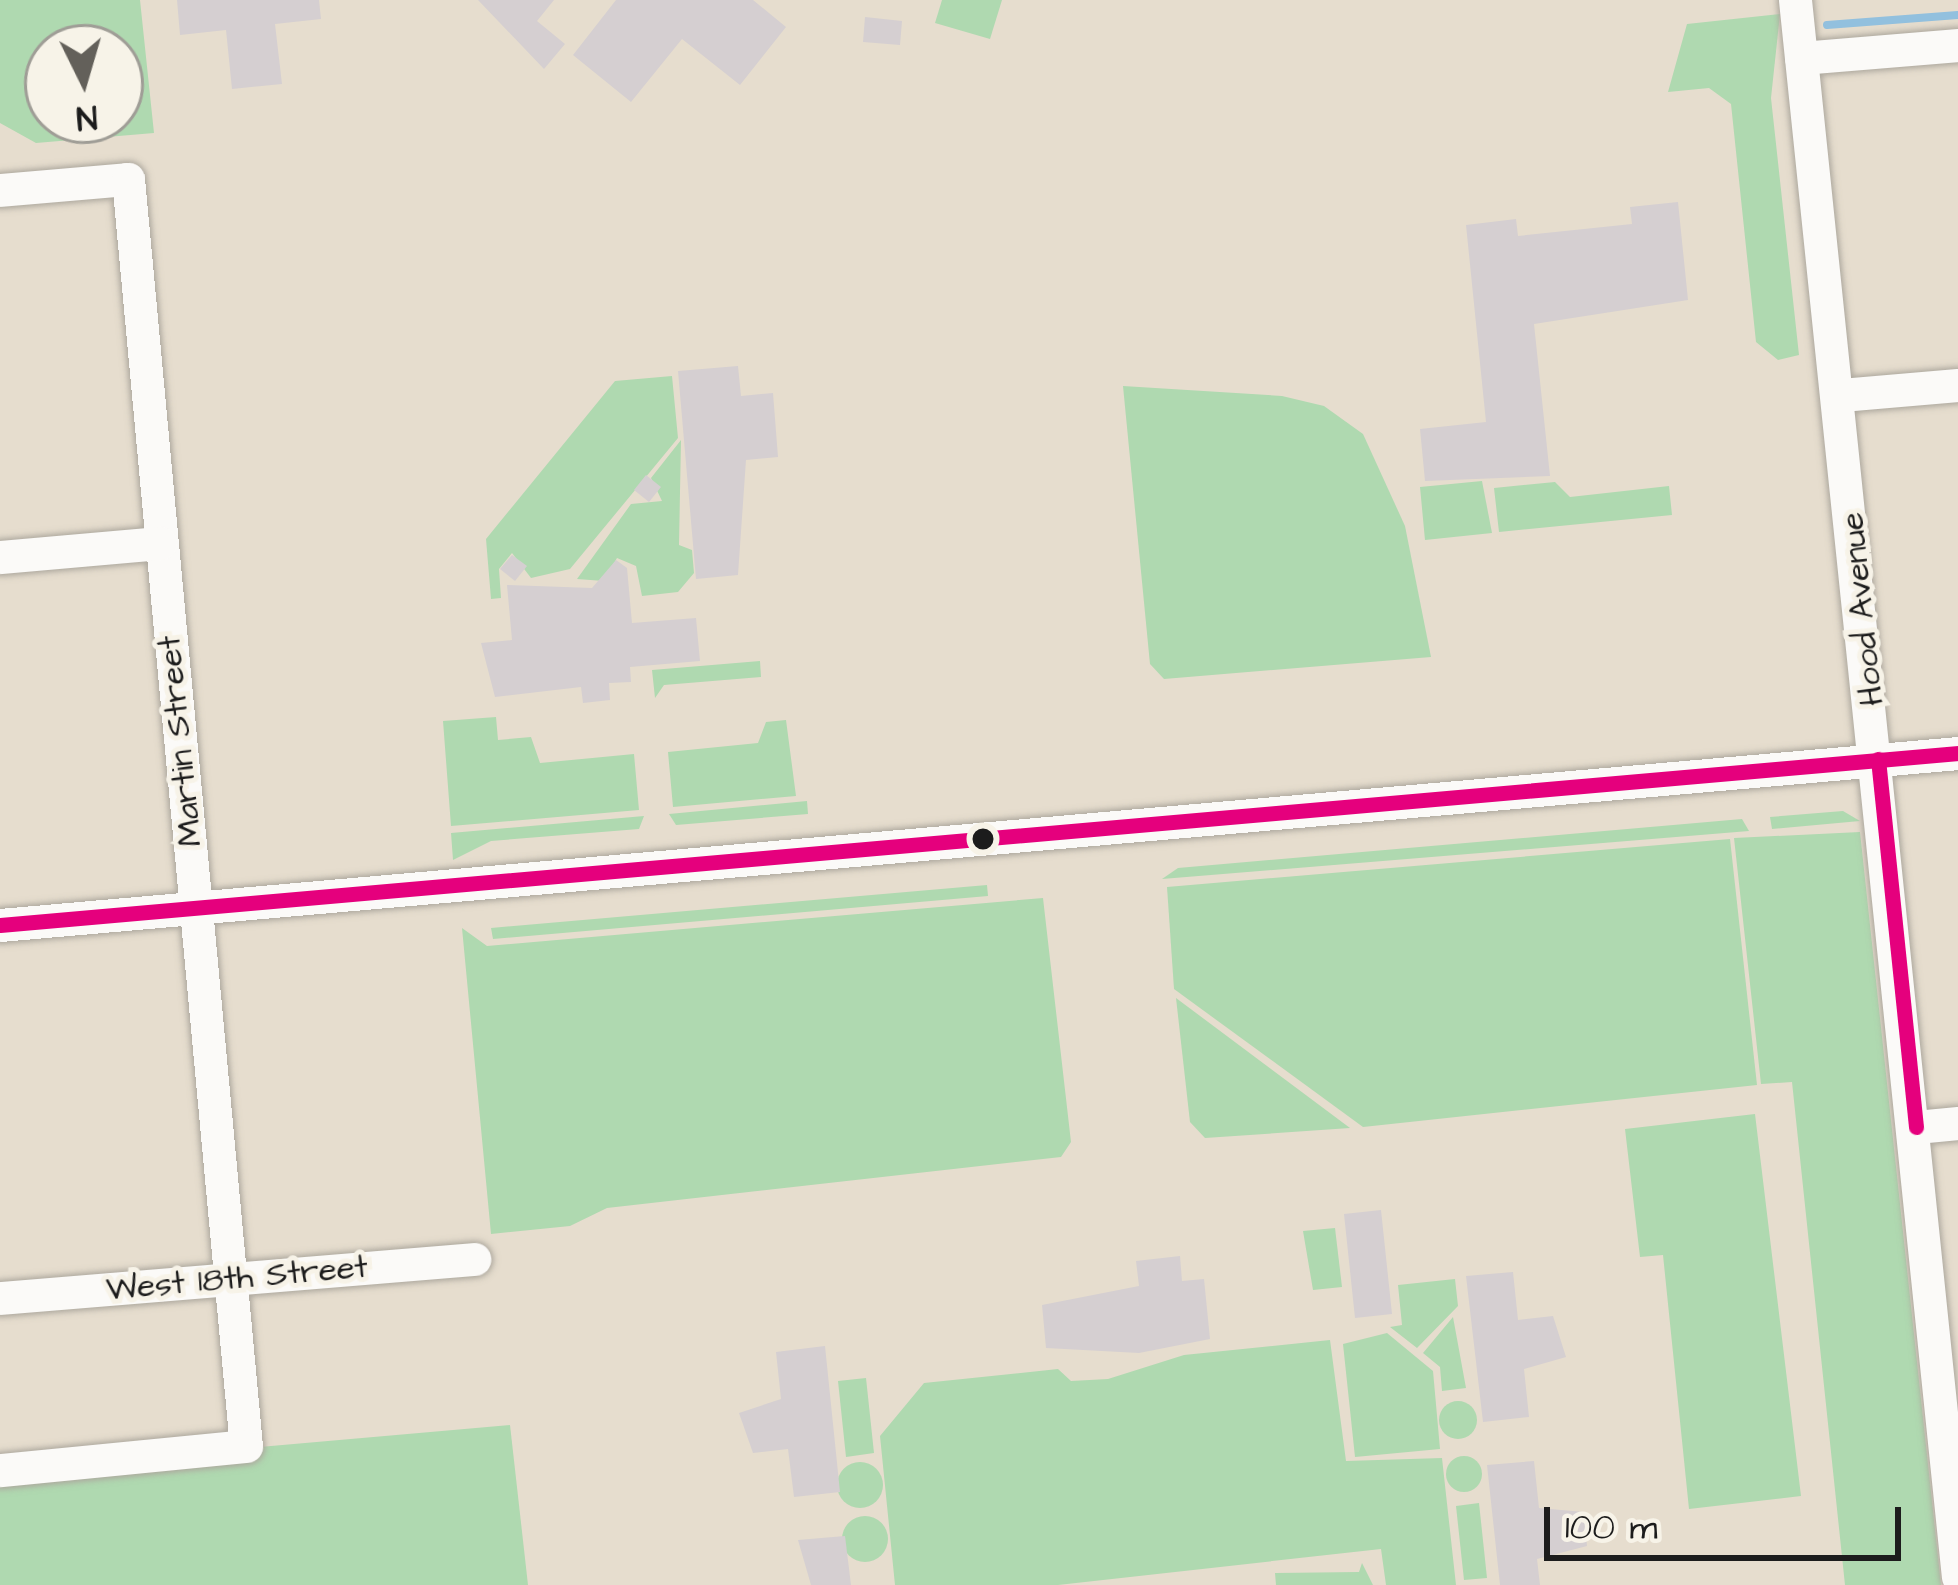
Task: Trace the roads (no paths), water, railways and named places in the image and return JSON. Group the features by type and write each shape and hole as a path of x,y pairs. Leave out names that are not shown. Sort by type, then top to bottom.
{"street":[{"name":"Hood Avenue","path":"1795,0 1841,395 1958,1577"},
{"path":"1802,58 1958,45"},
{"name":"Martin Street","path":"0,190 128,179 246,1446 0,1470"},
{"path":"1841,395 1958,385"},
{"path":"0,557 160,543"},
{"path":"0,925 1958,753"},
{"path":"1916,1127 1958,1123"},
{"name":"West 18th Street","path":"0,1298 474,1259"}],"waterway":[{"path":"1827,25 1958,15"}]}
